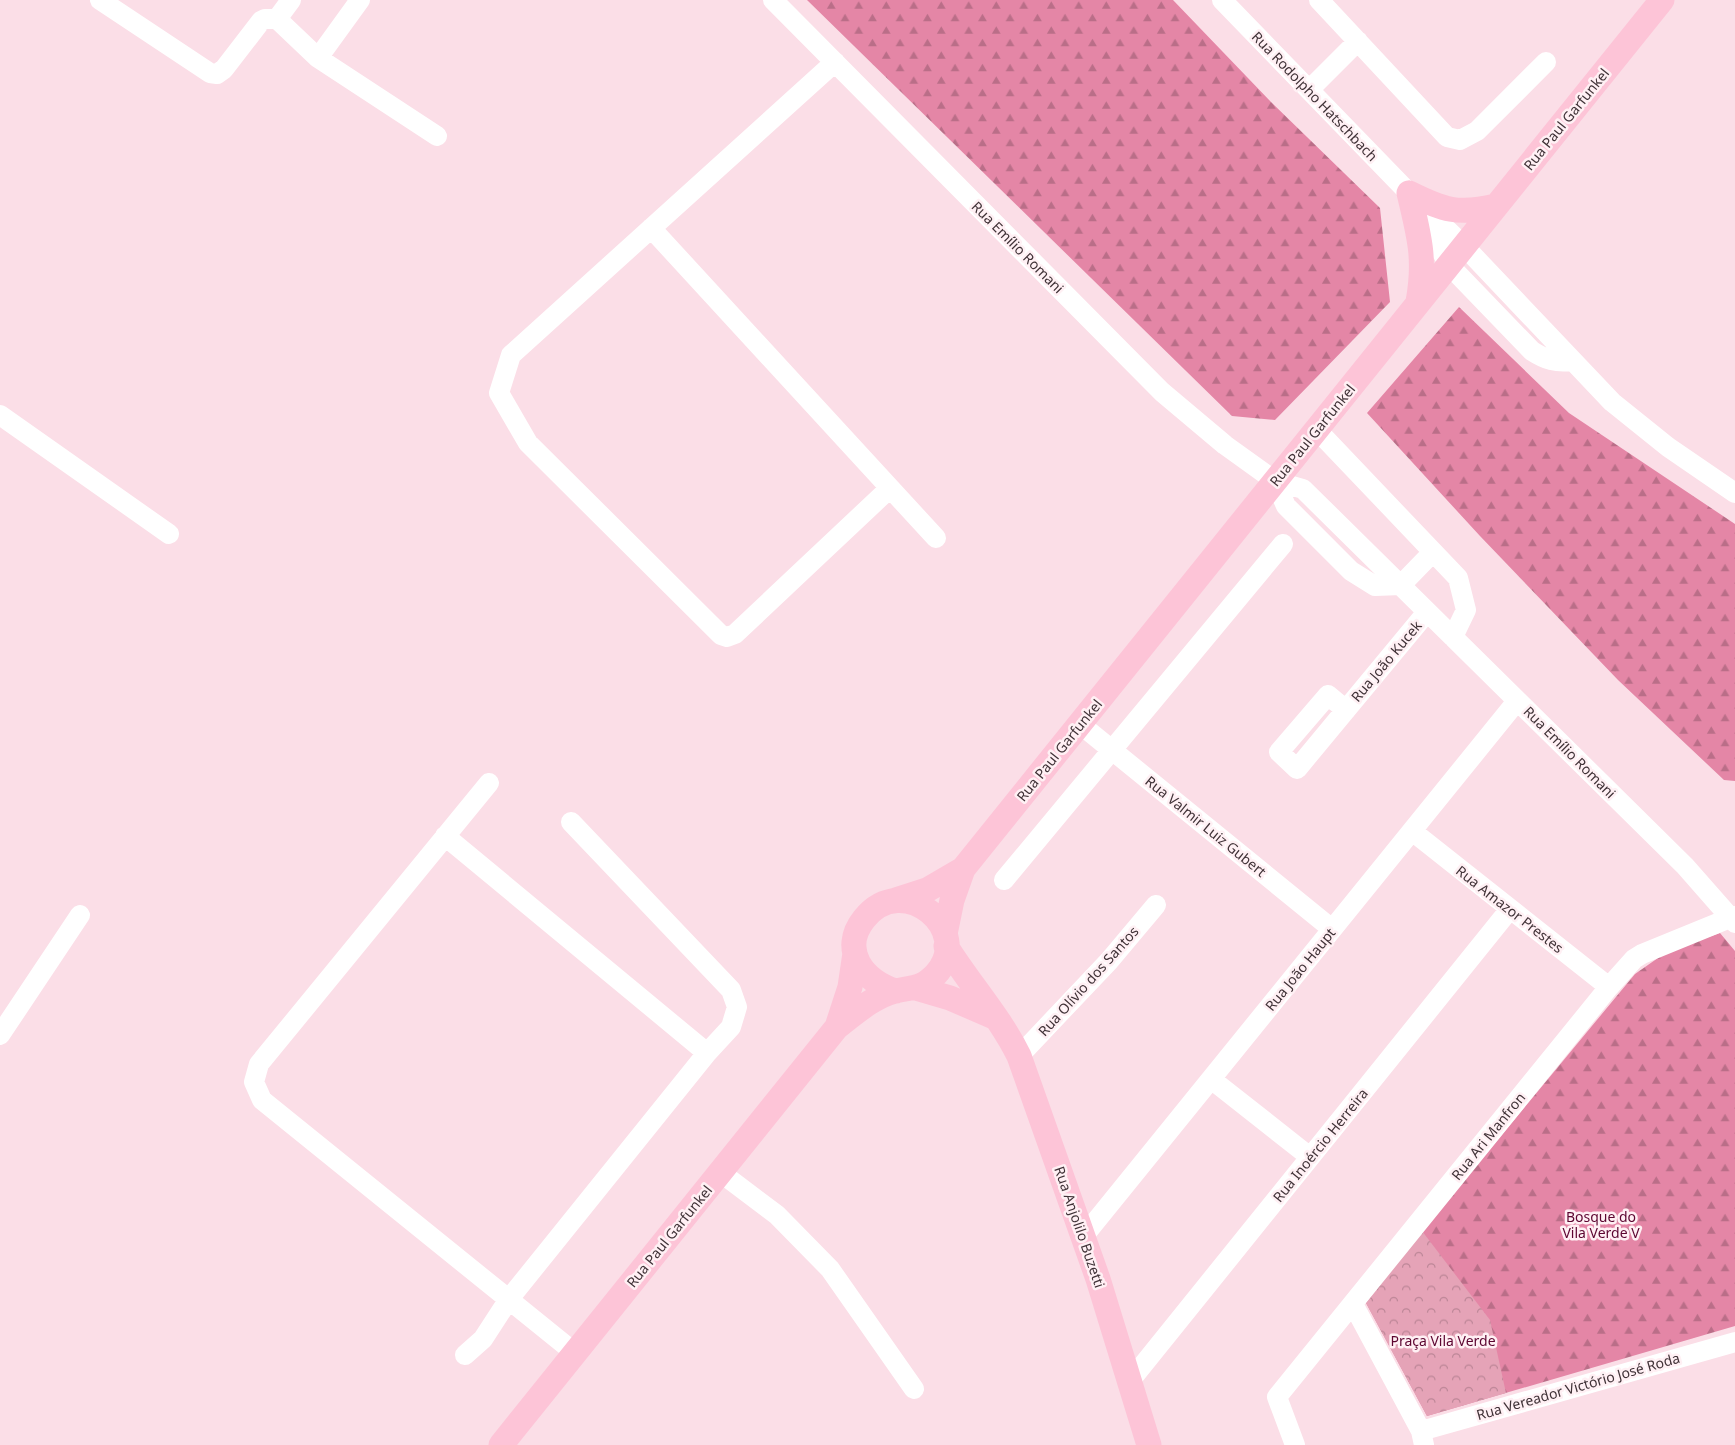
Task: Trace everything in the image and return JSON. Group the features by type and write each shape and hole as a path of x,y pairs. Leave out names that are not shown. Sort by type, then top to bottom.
{"main road":[{"name":"Rua Paul Garfunkel","path":"945,940 952,900 963,869 1662,0"},
{"path":"1409,193 1432,205 1459,212 1496,206"},
{"path":"1409,193 1421,242 1423,261 1417,304"},
{"name":"Rua Paul Garfunkel","path":"896,900 933,887 963,869"},
{"path":"906,990 928,982 938,972 944,959 945,940 940,922 932,912 909,901 896,900 882,904 869,912 860,924 855,938 855,953 860,967 869,979 881,987 950,998 994,1017"},
{"name":"Rua Anjolilo Buzetti","path":"945,940 994,1017 1004,1028 1019,1056 1083,1237 1130,1381 1148,1445"},
{"name":"Rua Paul Garfunkel","path":"837,1027 848,994 855,953"},
{"name":"Rua Paul Garfunkel","path":"501,1445 837,1027 866,1006 906,990"}],"street":[{"path":"100,0 210,73 217,74 224,70 261,21 277,19 318,58 437,136"},
{"path":"277,19 290,0"},
{"path":"318,58 360,0"},
{"name":"Rua Emílio Romani","path":"773,0 1162,392 1217,439 1275,481"},
{"name":"Rua Rodolpho Hatschbach","path":"1222,0 1409,193 1464,246 1601,391 1636,422 1735,493"},
{"path":"1319,0 1446,137 1460,140 1477,131 1546,62"},
{"path":"1309,90 1358,41"},
{"path":"835,62 511,355 499,393 528,443 721,635 728,637 735,634 890,488"},
{"name":"Rua Rodolpho Hatschbach","path":"1409,193 1449,265 1532,351 1544,359 1558,362 1572,361"},
{"path":"651,228 936,538"},
{"path":"0,415 169,534"},
{"path":"1317,430 1458,578 1466,610 1453,638"},
{"path":"1275,481 1286,506 1351,571 1374,586 1400,585 1433,552"},
{"path":"1004,880 1283,544"},
{"name":"Rua Emílio Romani","path":"1400,585 1685,866 1733,918"},
{"name":"Rua João Kucek","path":"1346,710 1427,612"},
{"name":"Rua João Haupt","path":"1083,1237 1517,701"},
{"name":"Rua Valmir Luiz Gubert","path":"1080,724 1332,930"},
{"path":"489,783 259,1064 254,1082 262,1100 575,1353"},
{"path":"465,1354 483,1339 509,1299 730,1027 737,1006 731,990 571,822"},
{"name":"Rua Amazor Prestes","path":"1412,831 1609,987"},
{"path":"445,836 707,1053"},
{"name":"Rua Olívio dos Santos","path":"1019,1056 1109,962 1156,905"},
{"name":"Rua Inoércio Herreira","path":"1130,1381 1510,909"},
{"path":"0,1035 80,915"},
{"name":"Rua Ari Manfron","path":"1295,1445 1277,1397 1609,987 1634,958 1733,918"},
{"path":"1211,1079 1310,1157"},
{"path":"720,1172 777,1215 830,1269 914,1389"},
{"path":"1353,1304 1422,1438"},
{"name":"Rua Vereador Victório José Roda","path":"1422,1438 1735,1342"}],"green space":[{"path":"807,0 1173,0 1271,102 1380,208 1390,302 1275,420 1232,416"},
{"path":"1459,307 1569,413 1735,524 1735,781 1724,780 1618,680 1480,536 1367,413"},
{"name":"Bosque do Vila Verde V","path":"1720,933 1735,951 1735,1326 1427,1416 1366,1303 1422,1231 1635,974 1668,951"},
{"name":"Praça Vila Verde","path":"1422,1231 1490,1320 1506,1393 1427,1416 1366,1303"}]}
